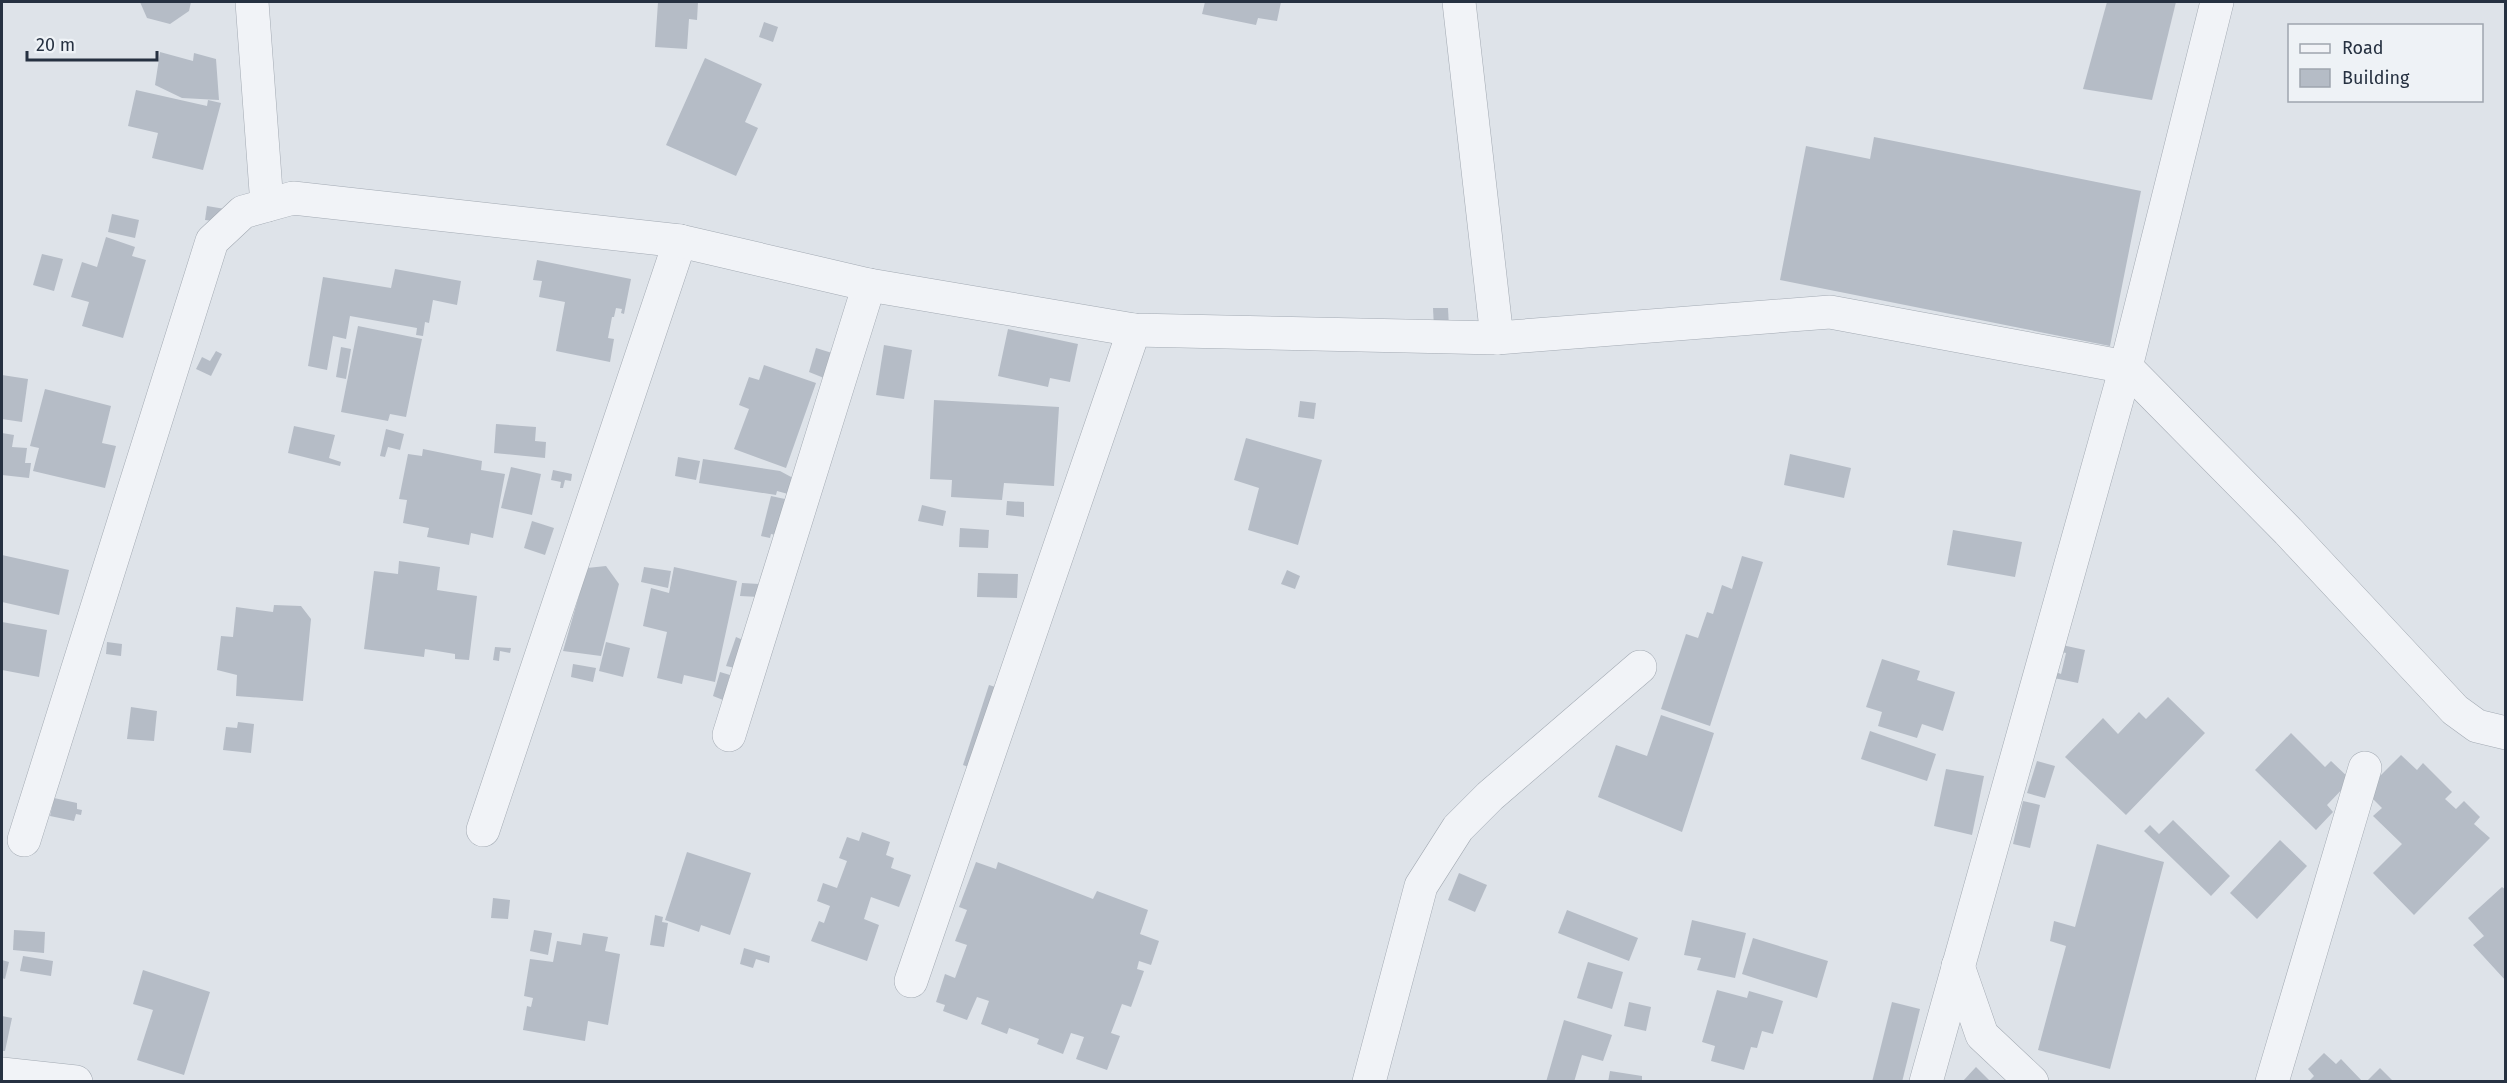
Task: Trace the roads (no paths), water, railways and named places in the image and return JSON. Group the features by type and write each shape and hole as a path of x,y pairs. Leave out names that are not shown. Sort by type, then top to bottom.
{"street":[{"path":"252,2 267,205"},
{"path":"1459,2 1497,338"},
{"path":"1926,1082 2126,367 2217,2"},
{"path":"24,840 212,241 243,212 293,198 681,241 869,285 1134,330 1497,338 1830,312 2126,367 2288,531 2455,710 2477,726 2505,733"},
{"path":"483,830 681,241"},
{"path":"729,735 869,285"},
{"path":"911,981 1134,330"},
{"path":"1369,1082 1421,886 1458,828 1490,796 1640,667"},
{"path":"2272,1082 2365,768"},
{"path":"1958,966 1982,1035 2032,1082"},
{"path":"2,1074 76,1082"}]}
